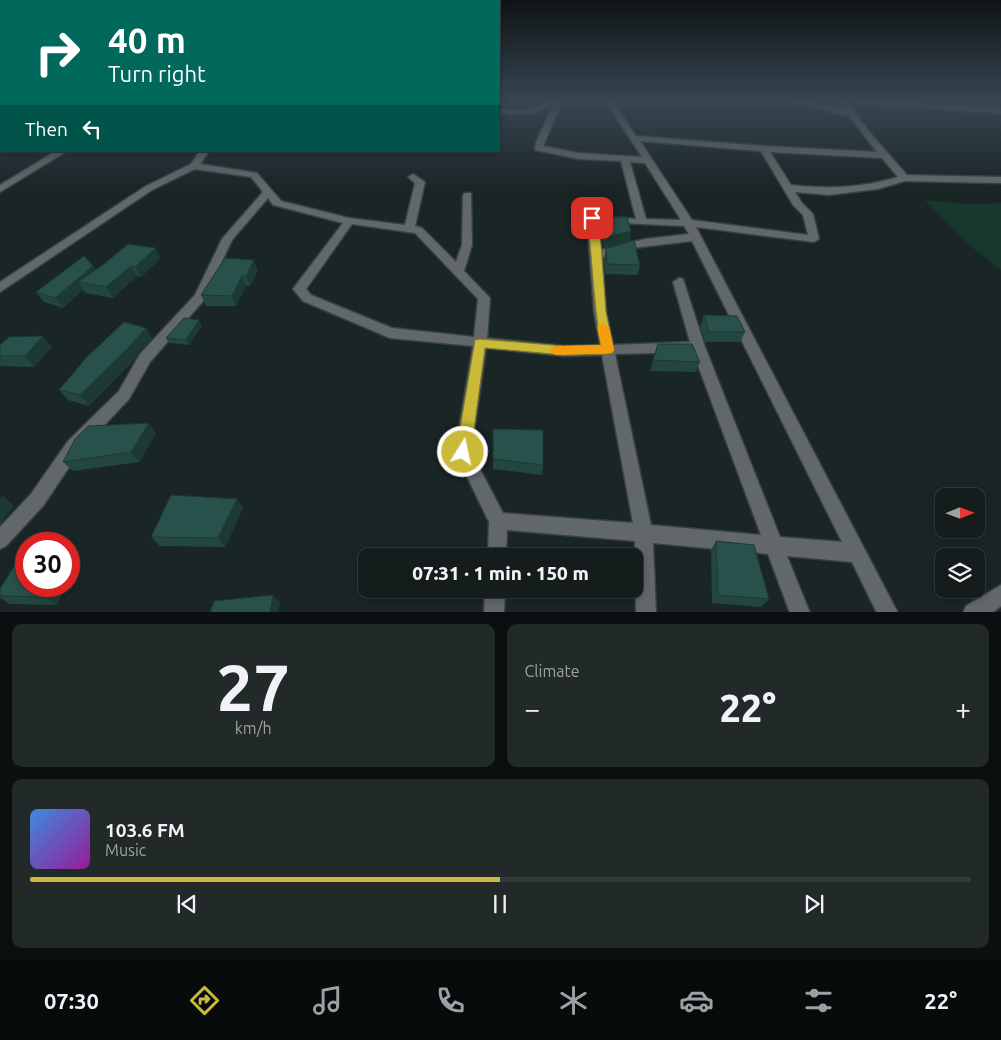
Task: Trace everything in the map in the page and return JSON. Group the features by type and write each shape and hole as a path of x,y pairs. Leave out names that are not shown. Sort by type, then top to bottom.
{"street":[{"path":"544,131 538,148 579,156 648,160"},
{"path":"629,131 688,223 888,612"},
{"path":"864,131 904,178"},
{"path":"634,138 764,149 884,155"},
{"path":"646,612 644,533 600,312 592,218 688,223 814,238 808,214 798,205 764,149"},
{"path":"0,189 61,152"},
{"path":"0,288 149,188 194,166 204,152"},
{"path":"625,160 642,222"},
{"path":"194,166 254,175 277,203 349,221 418,230 484,298 478,364 463,452 498,521 497,548"},
{"path":"409,229 420,182 413,177"},
{"path":"788,188 830,192 878,186 904,178 1001,180"},
{"path":"0,540 37,500 74,446 124,395 145,358 200,296 227,239 268,192"},
{"path":"458,272 467,248 468,225 465,212 468,195"},
{"path":"349,221 299,289 307,298 390,333 564,351 698,347"},
{"path":"596,256 616,248 640,242 695,237"},
{"path":"679,282 698,347 800,612"},
{"path":"498,521 774,544 858,553"},
{"path":"973,612 996,600 1001,595"},
{"path":"494,612 495,598"}],"green space":[{"path":"925,200 966,204 1001,203 1001,270 973,248"}],"building":[{"path":"602,217 627,217 631,231 606,237"},
{"path":"634,240 640,265 607,264 606,249"},
{"path":"128,244 156,248 135,267 131,266 106,287 78,282 104,264"},
{"path":"84,256 93,266 55,298 36,292"},
{"path":"225,258 254,260 246,276 242,276 232,296 201,295"},
{"path":"704,315 737,316 745,332 709,332"},
{"path":"184,318 199,320 186,340 166,338"},
{"path":"124,322 146,328 80,395 59,390 86,358"},
{"path":"43,336 25,356 0,356 0,345 9,337"},
{"path":"658,344 692,344 700,362 653,360"},
{"path":"149,423 131,452 63,462 75,439 88,426"},
{"path":"493,429 543,430 543,465 493,459"},
{"path":"171,495 237,499 218,538 151,537"},
{"path":"716,541 754,545 769,599 718,595"},
{"path":"15,565 15,596 0,596 0,589"},
{"path":"273,595 270,612 210,612 214,601"}],"slow traffic":[{"path":"556,350 608,350 603,327"}],"route":[{"path":"463,452 480,343 564,351 608,350 600,312 596,245 592,218"}]}
